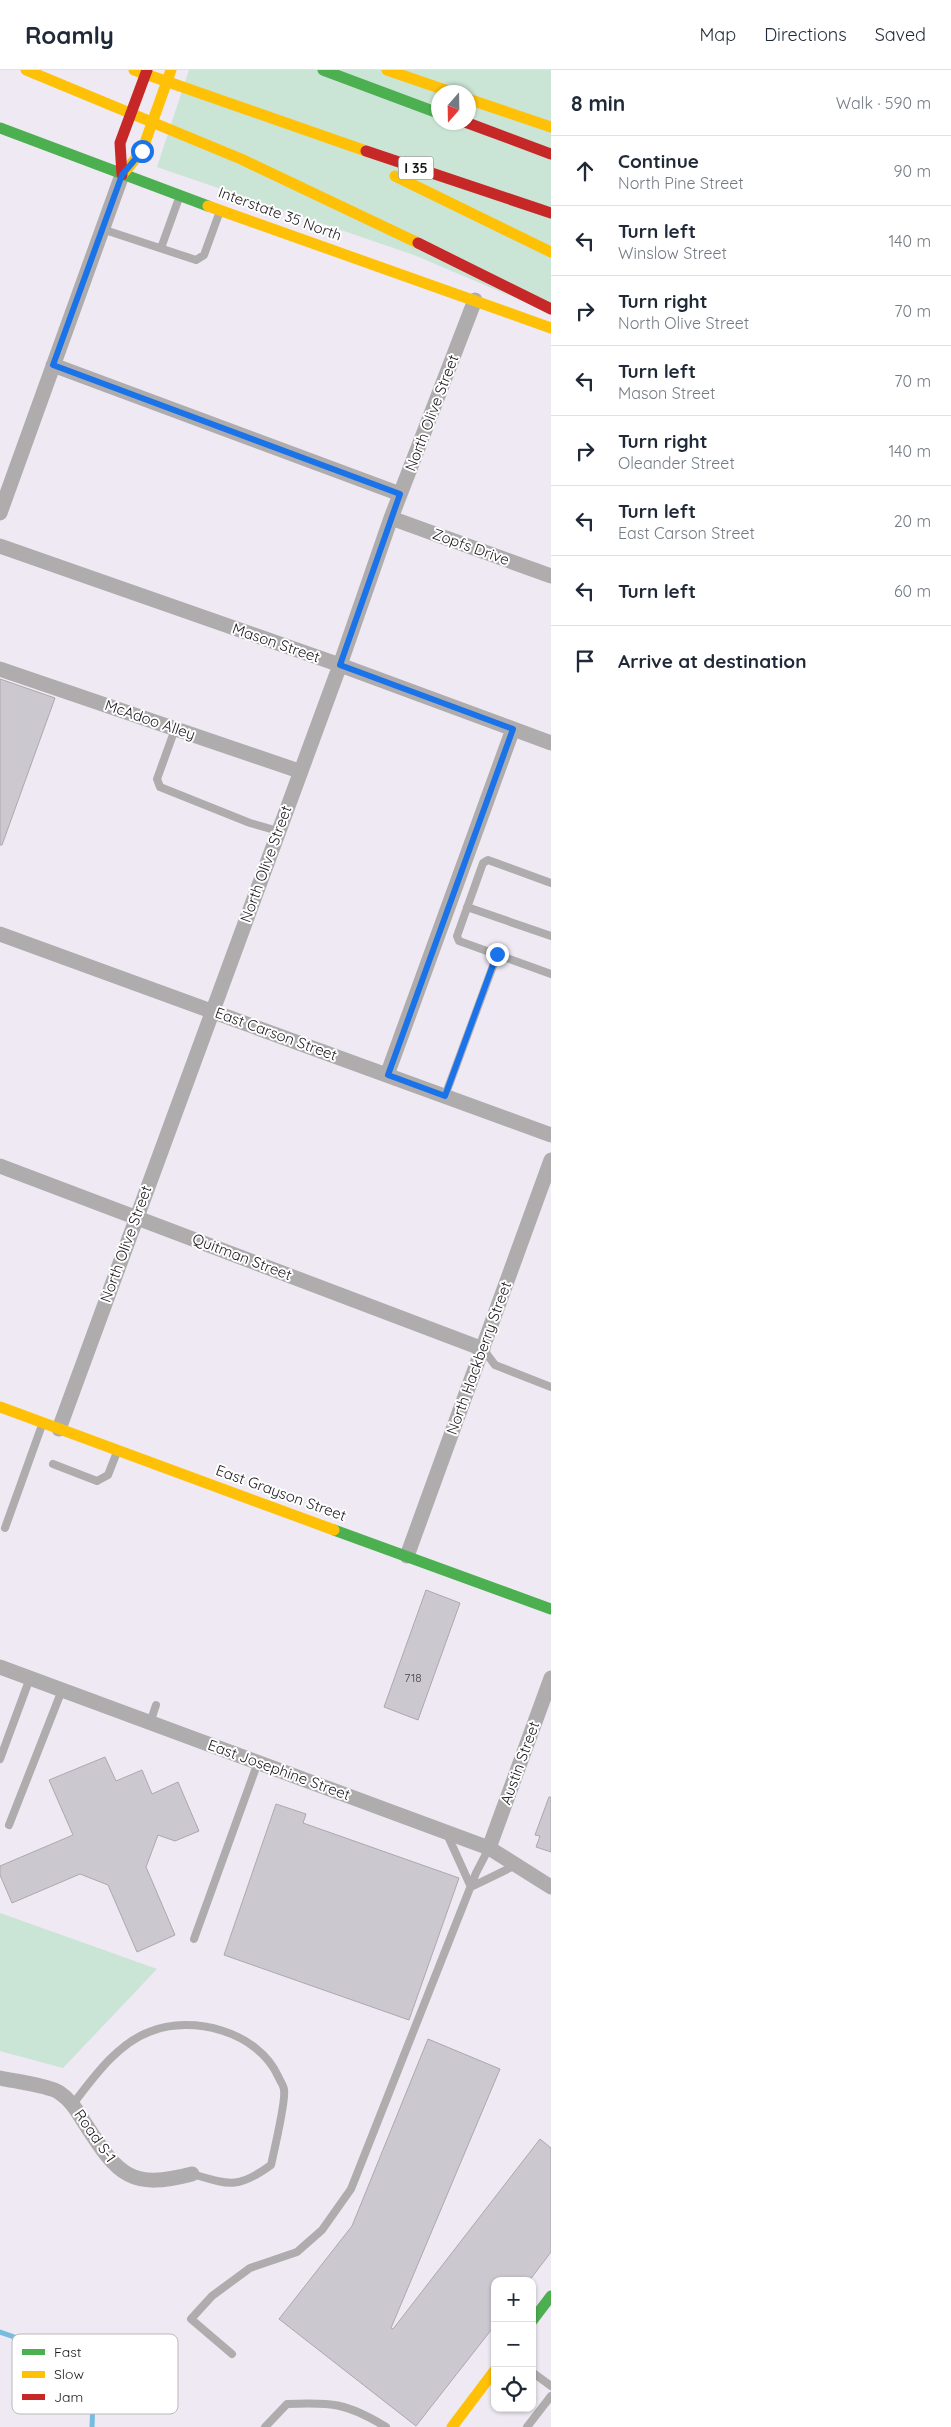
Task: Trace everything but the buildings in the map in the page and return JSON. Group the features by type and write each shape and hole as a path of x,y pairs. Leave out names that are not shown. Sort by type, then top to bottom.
{"main road":[{"path":"26,70 242,159 372,220 551,309"},
{"name":"I 35","path":"134,70 281,123 551,213"},
{"path":"122,175 120,143 147,70"},
{"path":"122,175 142,151 172,70"},
{"path":"323,70 431,109"},
{"path":"387,70 431,85"},
{"path":"476,102 551,127"},
{"path":"281,123 370,164"},
{"path":"476,126 551,154"},
{"name":"Interstate 35 North","path":"0,128 122,175 551,328"},
{"path":"387,173 551,252"},
{"name":"East Grayson Street","path":"0,1407 551,1608"},
{"path":"536,2316 551,2296"},
{"path":"452,2427 491,2375"}],"street":[{"path":"0,512 122,175"},
{"name":"North Olive Street","path":"59,1429 340,665 391,518 475,300"},
{"path":"53,365 400,494"},
{"name":"Zopfs Drive","path":"391,518 551,576"},
{"name":"Mason Street","path":"0,546 340,665 551,743"},
{"name":"McAdoo Alley","path":"0,669 300,771"},
{"path":"388,1075 513,729"},
{"name":"East Carson Street","path":"0,934 551,1135"},
{"name":"North Hackberry Street","path":"407,1556 551,1160"},
{"name":"Quitman Street","path":"0,1166 483,1349"},
{"name":"East Josephine Street","path":"0,1667 489,1848 551,1887"},
{"name":"Austin Street","path":"489,1848 551,1678"},
{"name":"Road S-1","path":"0,2078 58,2091 73,2104 106,2157 128,2176 151,2181 166,2181 192,2174"}],"lane":[{"path":"161,248 180,195"},
{"path":"102,229 196,260 204,255 220,209"},
{"path":"174,729 156,779 160,787 250,823 278,831"},
{"path":"551,883 488,860 483,863 457,936 460,941 551,974"},
{"path":"468,907 551,936"},
{"path":"445,1096 497,954"},
{"path":"483,1349 495,1365 551,1386"},
{"path":"5,1528 43,1423"},
{"path":"53,1464 97,1481 108,1475 118,1450"},
{"path":"0,1759 30,1678"},
{"path":"9,1825 62,1690"},
{"path":"150,1722 156,1706"},
{"path":"194,1939 258,1762"},
{"path":"446,1832 471,1886"},
{"path":"232,2354 191,2319 212,2296 250,2268 297,2252 322,2230 351,2189 471,1886 489,1848"},
{"path":"471,1886 516,1865"},
{"path":"73,2104 121,2048 150,2031 185,2024 218,2029 251,2044 273,2066 285,2091 271,2165 249,2181 223,2183 192,2174"},
{"path":"536,2375 551,2386"},
{"path":"527,2427 551,2396"},
{"path":"265,2427 287,2404 317,2402 346,2406 386,2427"}],"green space":[{"path":"189,70 551,70 551,313 414,255 157,167"},
{"path":"0,1913 157,1969 63,2068 0,2051"}],"waterway":[{"path":"0,2332 12,2336"},
{"path":"92,2414 92,2427"}],"traffic: fast":[{"path":"323,70 431,110"},
{"path":"0,128 208,206"},
{"path":"334,1530 551,1609"},
{"path":"536,2316 551,2296"}],"traffic: slow":[{"path":"26,70 241,159 418,243"},
{"path":"134,70 366,151"},
{"path":"122,175 142,151 171,70"},
{"path":"387,70 431,85"},
{"path":"476,102 551,127"},
{"path":"395,176 551,252"},
{"path":"208,206 551,328"},
{"path":"0,1407 334,1530"},
{"path":"452,2427 491,2375"}],"traffic: jam":[{"path":"122,175 120,143 147,70"},
{"path":"476,126 551,154"},
{"path":"366,151 551,213"},
{"path":"418,243 551,309"}],"route":[{"path":"142,151 122,175 53,365 400,494 340,665 513,729 388,1075 445,1096 497,954"}]}
